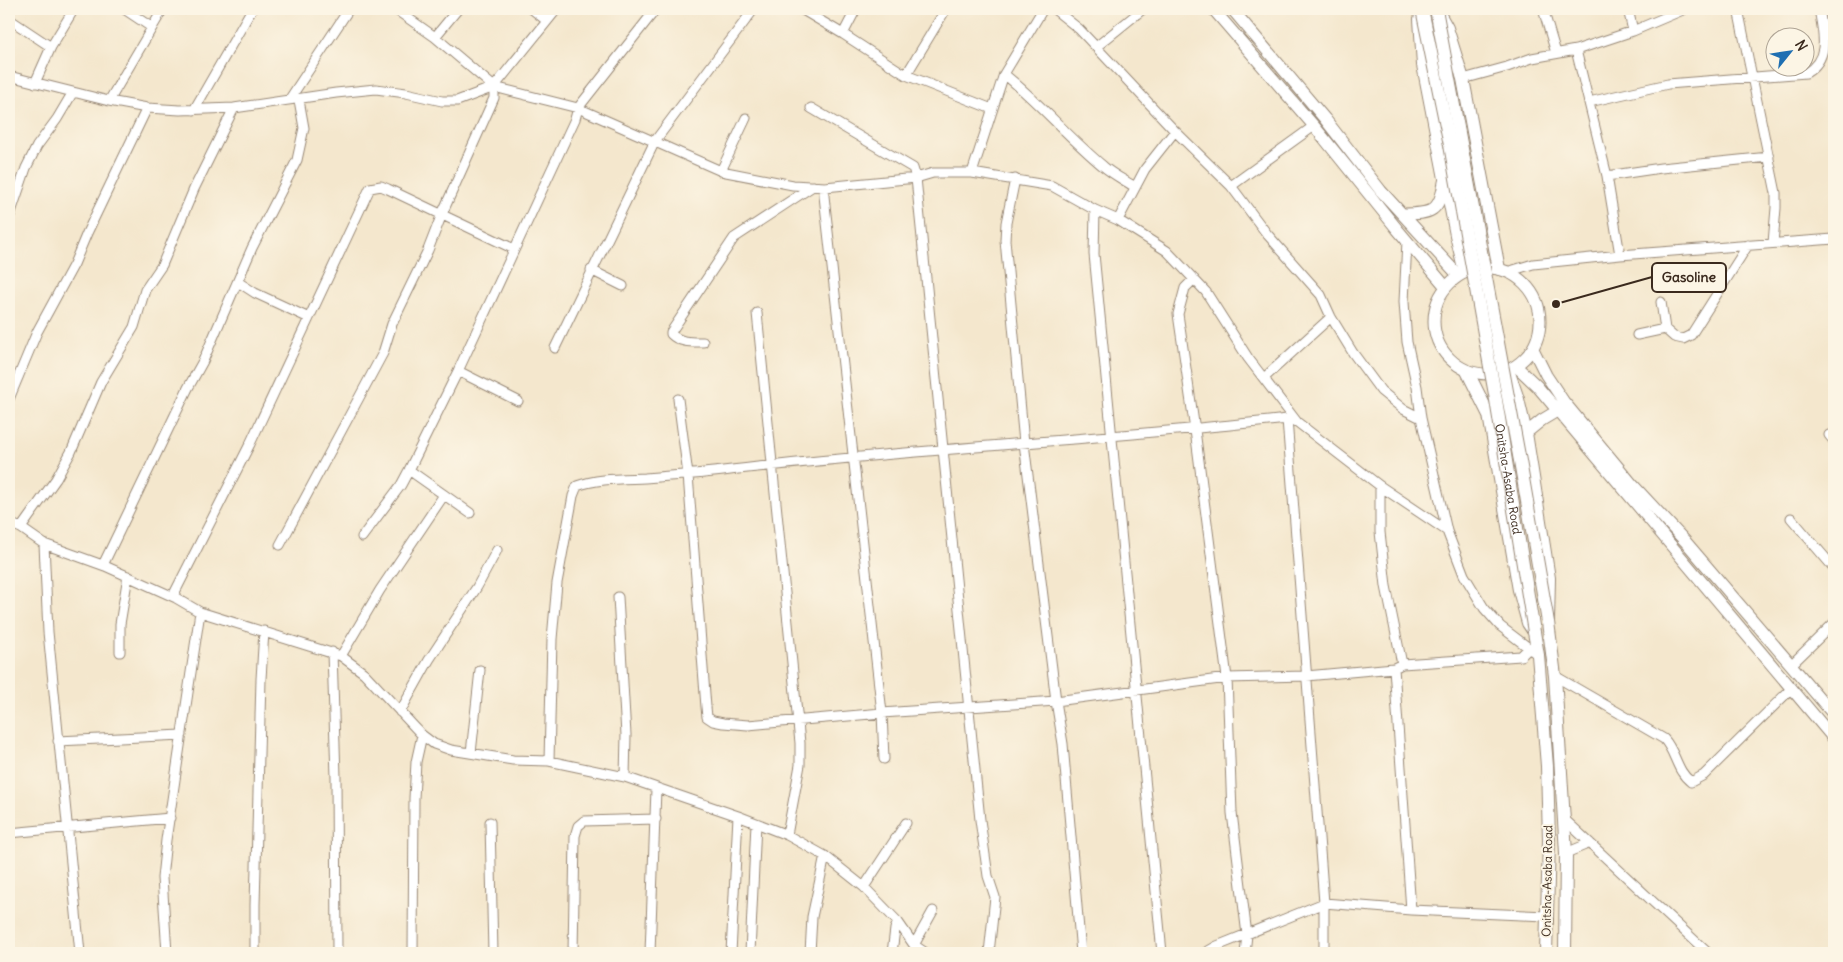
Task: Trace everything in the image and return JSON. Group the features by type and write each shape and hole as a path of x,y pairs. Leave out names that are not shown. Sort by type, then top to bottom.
{"highway":[{"path":"1421,9 1423,65 1462,274"},
{"name":"Onitsha-Asaba Road","path":"1421,9 1450,145 1496,400 1534,632 1533,652 1548,766 1549,840 1546,953"},
{"path":"1437,9 1447,28 1463,79 1503,270"},
{"path":"1437,9 1548,622 1555,676 1566,853 1565,953"},
{"path":"1512,368 1526,433 1549,578 1548,622"},
{"path":"1467,370 1489,415 1519,590 1528,622 1534,632"}],"main road":[{"path":"1213,9 1314,126 1462,274"},
{"path":"1232,9 1358,169 1407,242 1446,286"},
{"path":"1403,214 1429,212 1439,205 1445,178"},
{"path":"1482,268 1503,270 1515,275 1527,286 1539,308 1539,333 1533,349 1522,362 1512,368 1484,374 1467,370 1447,356 1436,334 1434,326 1435,309 1446,286 1462,274 1482,268"},
{"path":"1533,349 1546,375 1564,402 1632,484 1684,541 1834,715"},
{"path":"1512,368 1537,386 1834,739"},
{"path":"1526,433 1542,420 1558,411"}],"street":[{"path":"34,83 51,47 74,9"},
{"path":"124,9 151,27"},
{"path":"109,101 163,9"},
{"path":"194,110 252,9"},
{"path":"289,100 349,9"},
{"path":"395,9 436,37 494,87 578,108 721,170 794,185 825,187 916,178 933,173 972,173 1052,186 1095,210 1118,220 1167,251 1206,292 1248,358 1297,422 1380,486 1447,531"},
{"path":"436,37 458,9"},
{"path":"532,9 547,20"},
{"path":"9,76 109,101 147,108 194,110 234,108 376,89 442,101 457,101 494,87 557,9"},
{"path":"362,537 409,470 458,371 575,119 578,108 656,9"},
{"path":"555,348 655,142 754,9"},
{"path":"801,9 906,75 992,109"},
{"path":"843,34 856,9"},
{"path":"906,75 946,9"},
{"path":"972,173 1004,74 1043,9"},
{"path":"1054,9 1079,29 1231,186 1267,234 1321,295 1330,317 1381,392 1403,409 1421,418"},
{"path":"1096,47 1143,9"},
{"path":"1543,9 1556,53"},
{"path":"1628,9 1633,31"},
{"path":"1463,79 1532,58 1576,50 1633,31 1685,9"},
{"path":"1738,9 1776,193 1772,243"},
{"path":"1589,102 1668,84 1806,73 1812,70 1825,48 1819,9"},
{"path":"9,19 51,47"},
{"path":"1576,50 1607,176 1620,255"},
{"path":"1004,74 1021,87 1104,168 1135,187"},
{"path":"280,545 383,353 392,324 428,250 494,98 494,87"},
{"path":"9,218 26,168 37,146 57,119 73,92"},
{"path":"103,565 188,388 203,361 252,248 297,160 304,128 299,100"},
{"path":"9,399 37,332 74,264 147,108"},
{"path":"21,528 56,479 72,452 101,382 134,327 146,290 162,265 194,189 234,108"},
{"path":"811,108 914,168 980,820 988,876 995,897 989,953"},
{"path":"721,170 746,118"},
{"path":"1231,186 1314,126"},
{"path":"1118,220 1145,169 1176,131"},
{"path":"1607,176 1661,168 1769,157"},
{"path":"1015,179 1004,232 1024,443 1063,744 1081,953"},
{"path":"173,596 250,444 370,188 381,186 514,249"},
{"path":"704,342 689,342 678,339 671,334 730,242 813,186"},
{"path":"825,187 824,196 882,713 884,759"},
{"path":"1095,210 1094,254 1162,953"},
{"path":"1503,270 1533,264 1620,255 1834,239"},
{"path":"1407,242 1404,302 1407,342 1417,387 1421,418 1447,531 1464,575 1475,596 1500,626 1533,652"},
{"path":"1661,302 1665,329 1674,337 1684,339 1691,335 1748,246"},
{"path":"592,270 623,286"},
{"path":"1194,279 1184,288 1178,314 1227,678 1232,813 1247,935 1245,953"},
{"path":"238,282 255,293 309,318"},
{"path":"756,312 800,743 800,765 786,835"},
{"path":"1264,378 1330,317"},
{"path":"1637,335 1665,329"},
{"path":"458,371 518,401"},
{"path":"678,399 688,475 707,717 713,721 748,725 798,719 1056,701 1227,678 1306,676 1521,656 1533,652"},
{"path":"549,761 552,639 558,583 573,496 578,486 585,483 619,479 688,475 771,465 1195,430 1287,419 1297,422"},
{"path":"1287,419 1324,904 1324,953"},
{"path":"409,470 470,513"},
{"path":"1380,486 1380,532 1398,666 1411,910"},
{"path":"341,656 380,590 444,495"},
{"path":"1791,518 1834,568"},
{"path":"9,523 21,528 44,544 103,565 173,596 200,612 341,656 364,672 422,735 434,744 451,750 513,760 549,761 626,777 738,816 786,835 825,856 864,887 898,922 914,946 926,953"},
{"path":"44,544 48,632 80,953"},
{"path":"400,712 429,660 477,587 497,550"},
{"path":"120,652 120,624 128,576"},
{"path":"618,597 626,735 626,777"},
{"path":"167,953 162,878 200,612"},
{"path":"1791,665 1834,623"},
{"path":"255,953 260,679 264,631"},
{"path":"332,652 336,777 337,953"},
{"path":"471,753 480,670"},
{"path":"1555,676 1664,739 1671,747 1679,769 1692,782 1704,775 1792,688"},
{"path":"58,741 182,735"},
{"path":"413,953 414,798 416,762 422,735"},
{"path":"650,953 656,789"},
{"path":"732,953 738,816"},
{"path":"9,833 170,818"},
{"path":"1563,818 1700,950 1708,953"},
{"path":"573,953 575,836 578,826 584,821 656,819"},
{"path":"490,822 492,953"},
{"path":"864,887 906,822"},
{"path":"750,953 756,823"},
{"path":"1566,853 1590,843"},
{"path":"810,953 812,917 825,856"},
{"path":"1205,953 1217,946 1324,904 1546,916"},
{"path":"914,946 933,911"},
{"path":"892,953 895,929 898,922"}],"place":[{"name":"Gasoline","path":"1556,304"}]}
